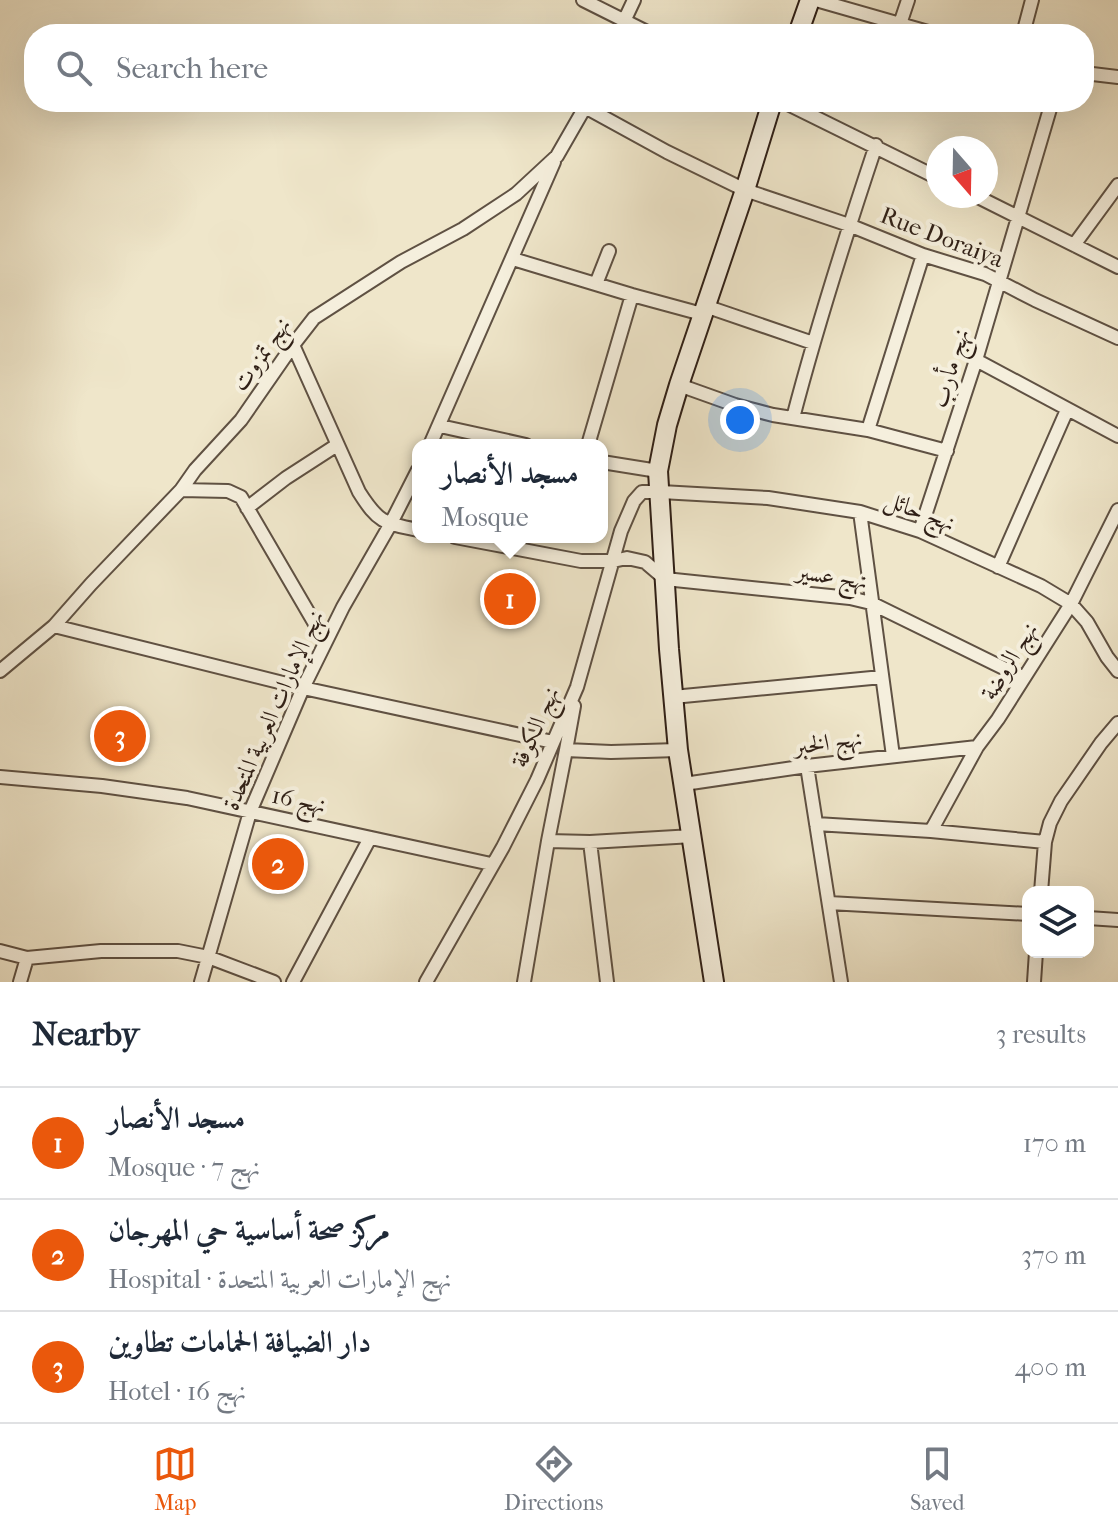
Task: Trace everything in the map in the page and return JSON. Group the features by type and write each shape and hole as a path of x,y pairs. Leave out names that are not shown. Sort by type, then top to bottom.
{"main road":[{"path":"802,24 813,0"},
{"path":"714,982 678,750 658,471 679,385 769,112"}],"street":[{"path":"583,0 632,24"},
{"path":"622,24 634,0"},
{"path":"813,0 900,24 908,0"},
{"path":"1026,24 1032,0"},
{"path":"1094,74 1118,77"},
{"name":"نهج تمزوت","path":"0,671 54,626 100,573 181,490 241,420 314,318 516,194 557,156 582,112"},
{"name":"Rue Doraiya","path":"600,112 667,152 745,190 849,225 923,255 985,274 1118,338"},
{"path":"805,112 926,172"},
{"name":"نهج مأرب","path":"920,531 976,360 1049,112"},
{"path":"793,418 849,225 876,146"},
{"path":"433,439 557,156"},
{"path":"1074,245 1118,185"},
{"path":"998,207 1118,267"},
{"path":"596,284 609,251"},
{"path":"868,430 923,255"},
{"path":"513,259 632,295 703,310 813,343"},
{"path":"590,439 632,295"},
{"path":"293,345 368,506 390,525 412,529"},
{"path":"976,360 1118,436"},
{"path":"679,385 735,405 868,430 947,451"},
{"path":"998,567 1067,410"},
{"path":"440,426 499,439"},
{"path":"247,508 337,445"},
{"path":"608,463 658,471"},
{"name":"نهج الإمارات العربية المتحدة","path":"201,982 250,812 325,641 412,482"},
{"path":"181,490 228,491 241,497 325,641"},
{"name":"نهج الكوفة","path":"426,982 503,847 537,780 577,687 621,531 634,501 642,492 661,492"},
{"name":"نهج حائل","path":"661,492 768,498 860,512 920,531 1041,586 1071,604 1087,622 1118,671"},
{"name":"نهج الروضة","path":"931,831 977,747 1071,604 1118,510"},
{"path":"860,512 893,756"},
{"path":"486,543 581,561 627,558 645,562 665,579"},
{"name":"نهج عسير","path":"665,579 820,594 871,603 1024,678"},
{"path":"54,626 303,688 553,742"},
{"path":"673,697 882,677"},
{"path":"524,982 577,687"},
{"path":"1041,886 1045,842 1050,823 1061,801 1118,723"},
{"name":"نهج الخبر","path":"684,784 807,766 977,747"},
{"path":"566,750 678,750"},
{"path":"807,766 841,982"},
{"name":"نهج 16","path":"0,777 102,786 187,798 491,864"},
{"path":"816,824 1045,842"},
{"path":"548,841 590,842 693,836"},
{"path":"293,982 370,838"},
{"path":"590,842 607,982"},
{"path":"829,903 1022,914"},
{"path":"1094,918 1118,920"},
{"path":"0,951 27,958 138,950 178,951 208,957 274,982"},
{"path":"20,982 27,958"},
{"path":"1034,982 1036,958"}],"place":[{"name":"مسجد الأنصار","path":"510,599"},
{"name":"دار الضيافة الحمامات تطاوين","path":"120,736"},
{"name":"مركز صحة أساسية حي المهرجان","path":"278,864"}]}
